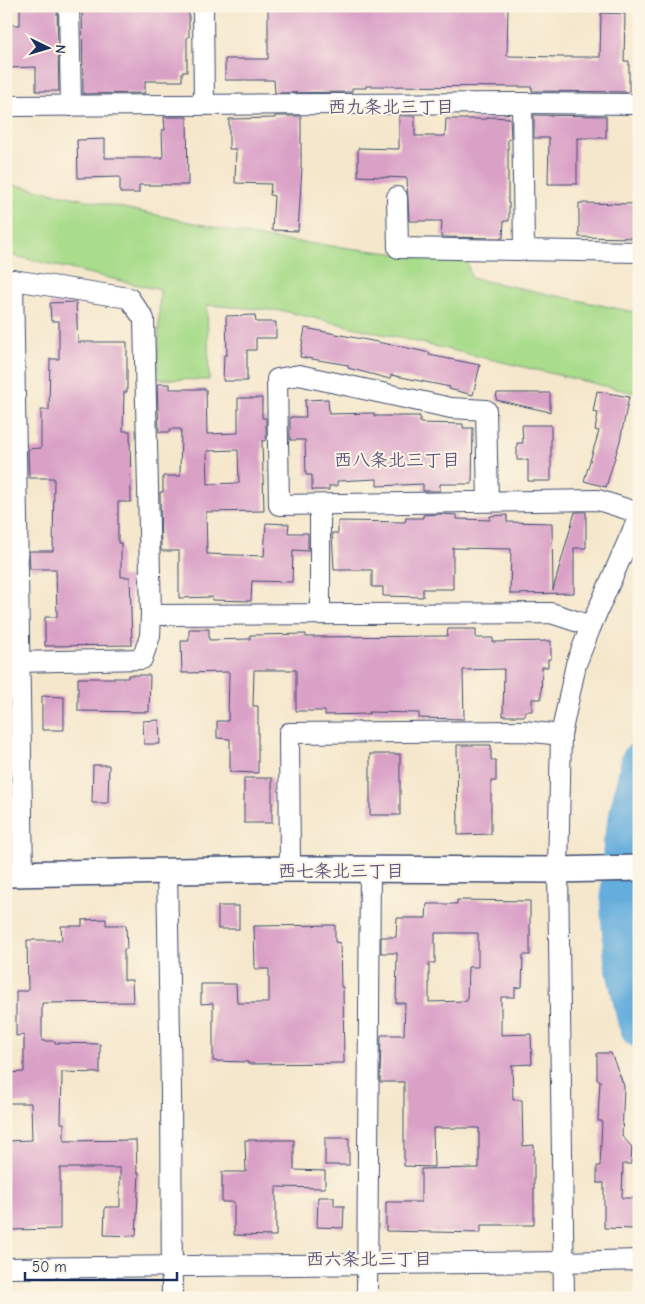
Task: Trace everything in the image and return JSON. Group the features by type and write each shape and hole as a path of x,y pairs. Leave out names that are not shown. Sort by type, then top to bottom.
{"street":[{"path":"69,6 71,106"},
{"path":"203,6 204,105"},
{"path":"522,103 524,250"},
{"path":"6,106 639,104"},
{"path":"397,197 398,248 639,252"},
{"path":"18,662 142,659 150,636 151,615 144,319 128,298 13,280 18,662 14,874 290,869 558,870 639,868"},
{"path":"488,502 486,410 450,408 299,375 277,379 279,505 320,505 488,502 598,500 639,514 576,664 561,735 558,870 564,1298"},
{"path":"320,505 320,614"},
{"path":"151,615 551,613 591,626"},
{"path":"290,869 289,733 524,731 561,735"},
{"path":"366,1298 370,869"},
{"path":"167,871 172,1298"},
{"path":"6,1268 639,1260"}],"green space":[{"path":"6,183 265,238 467,262 471,278 639,313 639,394 284,311 207,305 209,380 157,379 160,290 6,254"}],"building":[{"path":"20,6 57,7 59,91 36,91 36,67 6,68 6,25 20,25"},
{"path":"82,6 189,6 187,72 182,72 182,81 145,81 145,93 83,94"},
{"path":"268,6 508,6 507,56 600,57 601,13 625,14 624,61 629,61 629,92 532,91 532,87 366,86 366,88 352,88 352,92 275,93 274,80 225,80 225,59 268,59"},
{"path":"534,115 606,116 606,138 577,138 577,184 548,184 549,138 534,138"},
{"path":"275,116 301,116 302,168 298,231 272,230 274,196 270,195 271,184 235,183 236,149 229,149 229,119 275,118"},
{"path":"399,116 415,116 415,136 445,136 446,119 510,118 511,139 508,139 509,221 504,221 503,238 441,237 442,221 409,221 407,178 358,176 358,148 399,149"},
{"path":"164,117 187,117 188,185 139,185 139,193 120,193 120,177 78,178 77,140 105,139 105,158 163,158 162,130 165,130"},
{"path":"579,203 638,204 637,238 579,237"},
{"path":"76,302 78,342 127,342 127,392 124,392 123,431 130,431 131,502 118,502 118,543 121,543 121,577 130,577 132,645 45,646 45,617 57,617 56,569 30,569 29,551 53,551 54,478 29,478 28,449 41,448 41,410 49,410 50,359 59,359 59,321 51,321 50,303"},
{"path":"255,315 256,322 276,322 276,338 256,338 256,350 247,350 247,381 223,381 224,355 227,355 226,316"},
{"path":"305,328 408,348 430,353 429,355 480,365 473,395 449,389 450,387 391,375 390,379 348,368 348,365 300,357"},
{"path":"157,384 170,384 170,389 206,389 207,434 238,433 238,398 262,398 262,418 266,418 266,440 262,441 264,511 206,512 207,554 264,556 266,523 289,524 288,533 308,533 308,551 293,550 292,582 252,581 251,601 212,600 212,597 179,598 179,551 161,551 160,492 163,492 163,476 180,476 181,429 159,432","holes":["238,450 239,483 208,484 207,451"]},
{"path":"597,391 629,397 620,441 606,487 584,481 599,431 595,430 598,413 593,412"},
{"path":"497,393 550,393 550,412 496,400"},
{"path":"328,399 329,414 374,413 374,416 420,416 420,423 463,424 463,428 473,428 472,484 440,484 440,491 423,491 423,484 377,486 377,479 337,481 337,486 329,486 329,490 312,490 312,475 306,475 305,440 290,440 290,417 306,417 305,400"},
{"path":"522,425 551,425 551,481 528,481 528,460 517,460 517,443 523,443"},
{"path":"575,512 586,512 586,548 574,548 574,593 510,594 511,549 453,548 453,589 423,589 423,597 383,596 383,587 372,587 372,570 334,570 332,533 338,533 338,521 405,522 406,518 423,518 423,515 440,514 457,515 457,519 490,520 490,516 507,515 507,522 552,523 553,590"},
{"path":"189,629 209,629 209,640 250,639 250,635 306,634 306,637 447,636 448,629 476,629 476,638 493,638 493,642 551,641 551,659 548,659 548,667 542,667 541,699 532,699 532,711 525,711 525,716 503,716 504,669 463,670 464,719 419,718 419,713 369,712 369,714 325,715 325,711 296,711 296,670 254,670 253,706 258,706 258,773 230,772 230,739 217,738 217,721 228,721 229,672 182,673 181,641 189,641"},
{"path":"128,675 150,675 149,712 78,711 78,678 128,678"},
{"path":"42,696 64,697 64,730 42,730"},
{"path":"159,720 160,744 144,744 143,721"},
{"path":"457,745 491,745 491,760 496,760 496,781 491,781 491,834 458,835"},
{"path":"370,754 400,754 400,815 370,815"},
{"path":"93,765 109,765 108,803 92,803"},
{"path":"244,778 272,778 272,823 244,823"},
{"path":"457,900 530,901 530,955 523,955 522,987 515,988 515,997 501,997 501,1035 531,1034 532,1064 512,1065 513,1100 522,1100 523,1146 534,1145 534,1225 481,1225 481,1233 386,1231 386,1202 421,1202 421,1169 479,1168 479,1128 433,1128 434,1167 404,1166 404,1082 380,1082 381,1035 404,1035 405,1003 396,1003 397,953 381,953 381,937 396,937 397,918 426,918 427,904 457,904","holes":["435,933 478,933 478,967 468,967 467,1001 429,1002 429,963 435,963"]},
{"path":"218,906 239,906 239,929 218,929"},
{"path":"106,919 106,925 126,925 127,949 124,949 124,980 132,980 133,1002 42,1003 42,1041 100,1044 100,1073 62,1072 61,1123 64,1123 64,1141 136,1140 137,1172 139,1172 136,1236 104,1235 105,1207 120,1207 120,1168 60,1168 60,1229 9,1230 8,1208 6,1208 6,1141 32,1140 31,1103 6,1103 6,1073 24,1072 24,1035 16,1036 16,991 28,991 27,940 62,940 61,926 82,926 82,920"},
{"path":"335,925 335,942 340,943 341,987 343,987 344,1063 248,1064 248,1062 213,1061 213,1003 201,1004 201,984 236,984 237,1003 269,1003 269,969 255,969 254,926"},
{"path":"597,1053 611,1053 624,1086 622,1136 632,1147 631,1164 623,1164 622,1198 634,1198 633,1229 604,1228 604,1183 597,1183 597,1166 600,1166 602,1121 598,1121 600,1080 597,1080"},
{"path":"325,1138 349,1138 349,1165 325,1165"},
{"path":"245,1140 294,1140 294,1170 325,1171 325,1188 276,1187 276,1236 234,1235 234,1202 222,1202 222,1172 246,1172"},
{"path":"318,1197 334,1197 334,1206 344,1206 343,1228 317,1227"}],"waterway":[{"path":"639,760 621,843 618,907 622,960 635,1020 639,1030"}],"district":[{"name":"西九条北三丁目","path":"391,107"},
{"name":"西八条北三丁目","path":"397,460"},
{"name":"西七条北三丁目","path":"341,871"},
{"name":"西六条北三丁目","path":"369,1259"}]}
